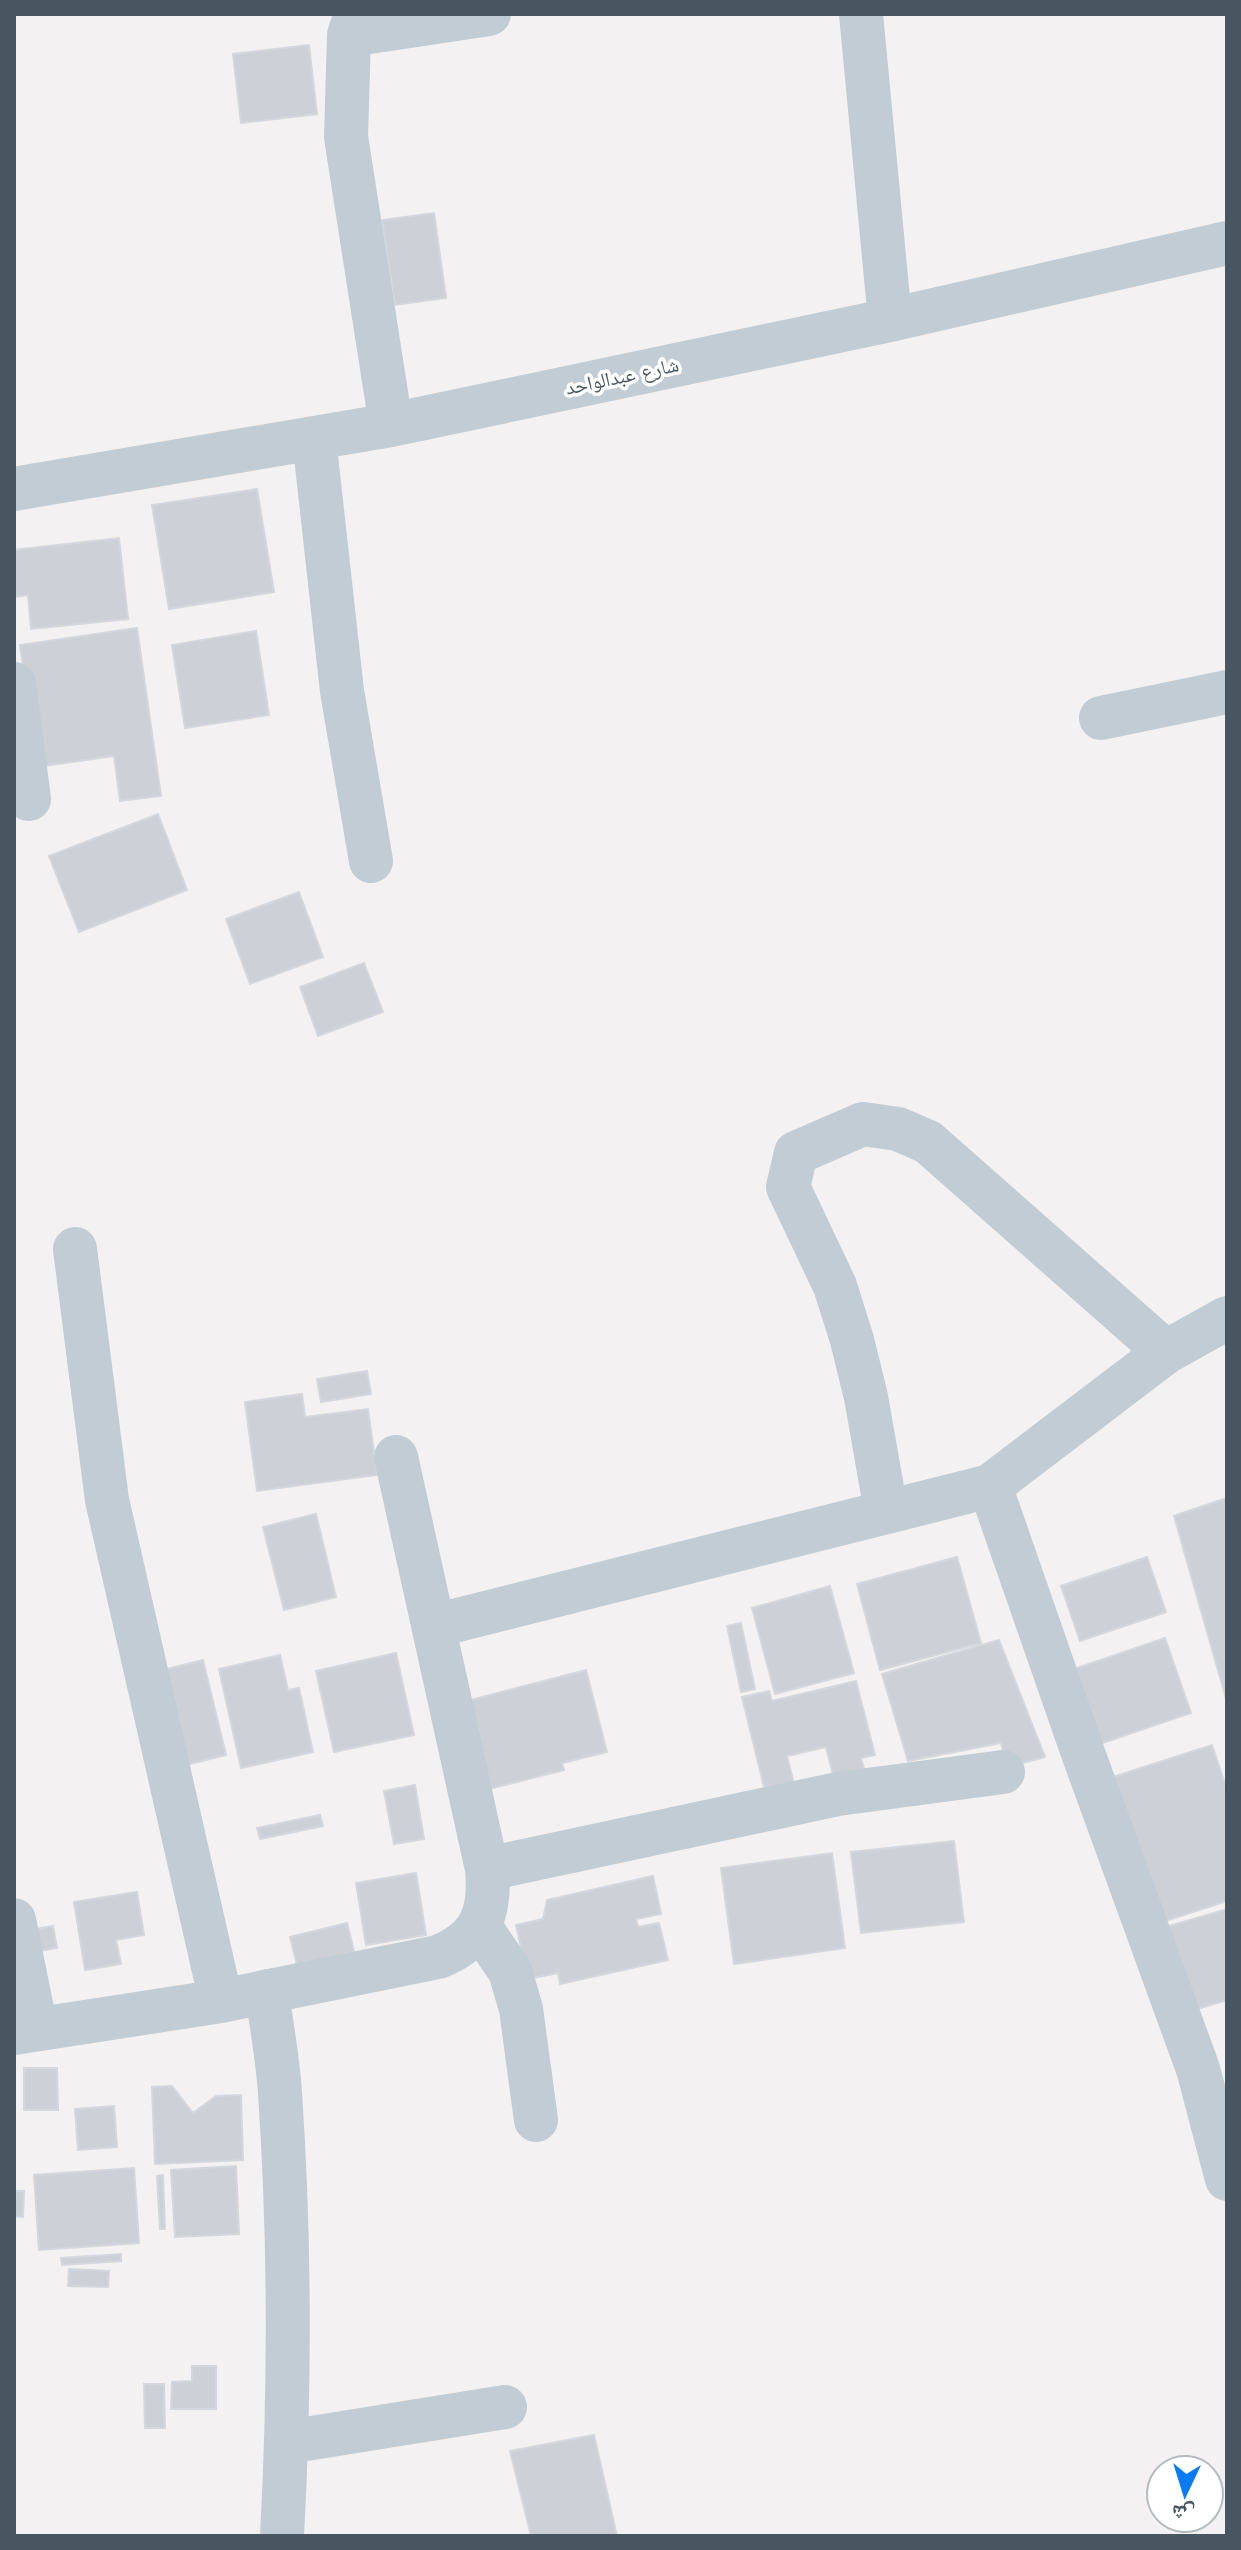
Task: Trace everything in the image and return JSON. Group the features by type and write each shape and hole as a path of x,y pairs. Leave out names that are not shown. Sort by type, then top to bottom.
{"street":[{"path":"391,425 346,137 352,24 489,14"},
{"path":"861,14 890,320"},
{"name":"شارع عبدالواحد","path":"14,489 391,425 890,320 1227,243"},
{"path":"314,438 342,691 371,861"},
{"path":"14,684 29,799"},
{"path":"1101,718 1227,692"},
{"path":"886,1511 866,1397 852,1340 835,1286 788,1187 796,1153 863,1124 898,1129 928,1142 1166,1352"},
{"path":"75,1249 107,1500 221,2001"},
{"path":"434,1626 990,1486 1166,1352 1227,1318"},
{"path":"14,1920 25,2031 221,2001 438,1957 455,1950 480,1927 489,1889 487,1869 396,1457"},
{"path":"990,1486 1083,1753 1212,2070 1227,2179"},
{"path":"487,1869 838,1794 1003,1772"},
{"path":"480,1927 510,1971 521,2009 536,2120"},
{"path":"267,1991 280,2091 287,2299 287,2442 282,2536"},
{"path":"287,2442 505,2407"}],"building":[{"path":"309,45 317,114 241,123 233,54"},
{"path":"434,213 446,298 395,305 382,220"},
{"path":"257,489 274,592 169,609 152,505"},
{"path":"119,538 128,619 31,629 28,595 14,597 14,550"},
{"path":"137,628 161,796 120,801 114,756 37,767 20,645"},
{"path":"256,631 269,715 185,728 172,645"},
{"path":"158,814 187,890 79,932 49,856"},
{"path":"299,892 323,957 250,984 226,919"},
{"path":"364,963 383,1012 318,1036 300,987"},
{"path":"367,1371 371,1394 321,1402 317,1379"},
{"path":"302,1394 305,1417 368,1409 377,1475 257,1491 245,1402"},
{"path":"1227,1498 1227,1702 1174,1516"},
{"path":"316,1514 336,1597 284,1610 263,1527"},
{"path":"957,1557 981,1643 880,1670 857,1584"},
{"path":"1147,1557 1166,1612 1080,1641 1061,1586"},
{"path":"830,1586 854,1673 775,1694 752,1608"},
{"path":"741,1623 755,1689 741,1692 727,1626"},
{"path":"1165,1638 1191,1713 1094,1746 1068,1671"},
{"path":"999,1640 1045,1757 1007,1767 1001,1743 908,1761 882,1674"},
{"path":"396,1653 414,1735 334,1752 316,1671"},
{"path":"280,1655 288,1690 299,1688 313,1752 241,1768 219,1669"},
{"path":"203,1660 226,1755 174,1768 151,1673"},
{"path":"586,1670 607,1752 562,1763 564,1770 489,1789 467,1701"},
{"path":"856,1681 875,1755 861,1758 865,1772 834,1779 826,1747 787,1756 795,1788 766,1795 742,1697 769,1691 772,1701"},
{"path":"1212,1745 1227,1790 1227,1901 1159,1923 1110,1778"},
{"path":"415,1785 424,1839 394,1844 384,1791"},
{"path":"320,1815 323,1826 260,1839 257,1828"},
{"path":"954,1841 964,1922 861,1933 851,1852"},
{"path":"832,1853 845,1948 734,1964 721,1868"},
{"path":"416,1873 426,1935 366,1945 356,1883"},
{"path":"653,1876 661,1914 636,1919 638,1927 659,1923 668,1960 560,1984 558,1973 528,1979 516,1925 543,1919 547,1900"},
{"path":"137,1892 144,1935 116,1940 121,1964 85,1970 74,1902"},
{"path":"1227,1909 1227,2000 1191,2011 1166,1927"},
{"path":"347,1923 355,1955 298,1969 290,1937"},
{"path":"53,1926 57,1948 39,1951 36,1929"},
{"path":"24,2068 57,2068 58,2110 24,2110"},
{"path":"172,2086 193,2113 216,2096 241,2095 243,2160 155,2164 152,2087"},
{"path":"114,2106 117,2147 78,2150 75,2109"},
{"path":"236,2166 239,2234 175,2237 171,2170"},
{"path":"134,2168 139,2243 39,2250 34,2175"},
{"path":"163,2175 165,2229 160,2229 157,2176"},
{"path":"14,2191 24,2191 23,2217 14,2216"},
{"path":"121,2254 121,2261 62,2265 61,2258"},
{"path":"69,2269 109,2271 108,2287 68,2286"},
{"path":"192,2366 216,2366 216,2409 171,2409 172,2382 192,2381"},
{"path":"144,2384 164,2384 165,2428 145,2428"},
{"path":"594,2435 617,2536 531,2536 510,2451"}]}
